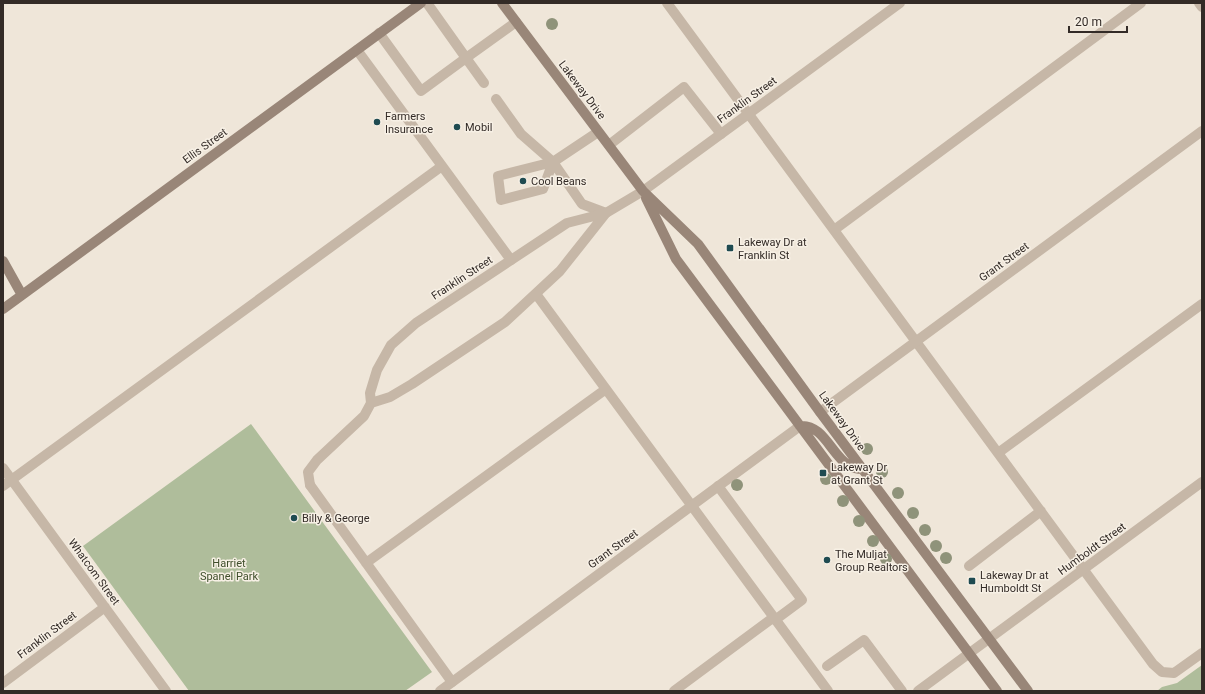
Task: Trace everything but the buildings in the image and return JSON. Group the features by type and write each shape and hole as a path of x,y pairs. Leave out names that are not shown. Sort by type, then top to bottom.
{"main road":[{"name":"Ellis Street","path":"3,309 421,3"},
{"name":"Lakeway Drive","path":"502,3 643,191 698,244 820,412 1028,691"},
{"name":"Lakeway Drive","path":"643,191 676,259 997,691"},
{"path":"3,261 22,295"},
{"path":"800,426 813,428 818,432 847,465 863,469"}],"street":[{"path":"427,3 484,83"},
{"path":"666,3 1153,664 1162,672 1174,673 1202,653"},
{"name":"Franklin Street","path":"366,562 310,485 308,472 316,460 364,416 371,403 370,393 377,370 391,345 416,323 567,223 606,214 643,191 900,3"},
{"path":"834,230 1141,3"},
{"path":"1199,3 1202,7"},
{"path":"379,33 421,91 516,22"},
{"path":"357,50 511,260"},
{"path":"609,145 684,87 720,134"},
{"path":"496,100 521,134 553,162 582,204 606,214"},
{"name":"Grant Street","path":"820,412 1202,131"},
{"path":"553,162 543,189 501,200 498,176 553,162 598,132"},
{"path":"3,486 442,166"},
{"name":"Franklin Street","path":"371,403 390,397 412,384 505,322 560,271 606,214"},
{"path":"536,294 828,691"},
{"path":"998,454 1202,304"},
{"path":"452,682 366,562 606,389"},
{"name":"Grant Street","path":"440,691 800,426"},
{"name":"Whatcom Street","path":"3,468 166,691"},
{"name":"Humboldt Street","path":"918,691 1202,482"},
{"path":"674,691 802,600 718,486"},
{"path":"969,566 1041,511"},
{"name":"Franklin Street","path":"3,682 105,607"},
{"path":"827,666 864,640 902,691"}],"green space":[{"name":"Harriet Spanel Park","path":"251,424 432,672 405,691 189,691 83,546"},
{"path":"1202,665 1202,691 1157,691 1162,687 1177,683"}],"place":[{"name":"Farmers Insurance","path":"377,122"},
{"name":"Mobil","path":"457,127"},
{"name":"Cool Beans","path":"523,181"},
{"name":"Lakeway Dr at Franklin St","path":"730,248"},
{"name":"Lakeway Dr at Grant St","path":"823,473"},
{"name":"Billy & George","path":"294,518"},
{"name":"The Muljat Group Realtors","path":"827,560"},
{"name":"Lakeway Dr at Humboldt St","path":"972,581"}]}
